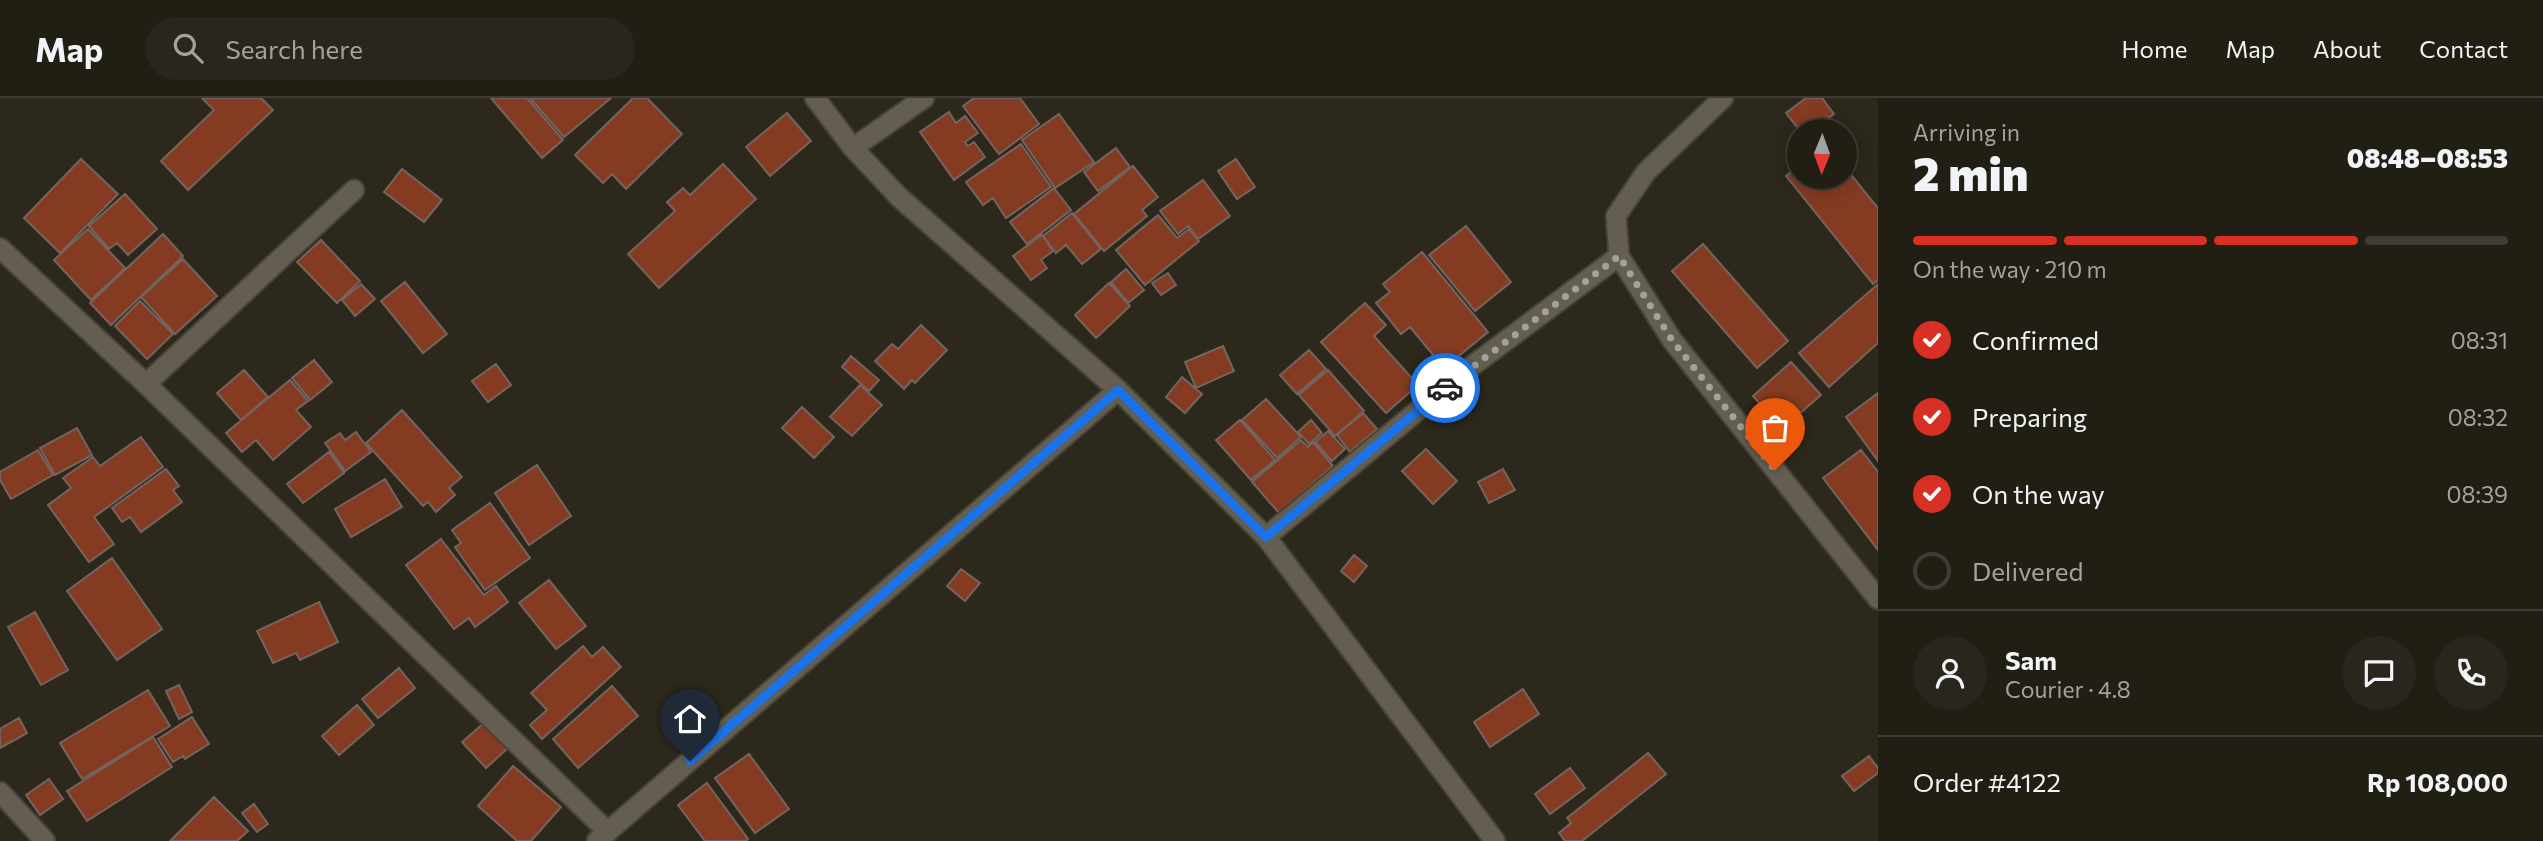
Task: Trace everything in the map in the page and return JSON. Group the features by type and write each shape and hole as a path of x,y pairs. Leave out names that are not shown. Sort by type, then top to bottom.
{"street":[{"path":"815,98 853,148 899,197 1118,390 1266,537 1495,841"},
{"path":"853,148 924,98"},
{"path":"1723,98 1646,172 1616,216 1619,256 1672,340 1878,599"},
{"path":"146,384 354,190"},
{"path":"0,248 146,384 603,837 1118,390"},
{"path":"1266,537 1464,372 1619,256"},
{"path":"0,792 45,841"}],"building":[{"path":"202,98 261,98 273,110 188,190 161,161 214,110"},
{"path":"491,98 527,98 563,140 542,158"},
{"path":"530,98 611,98 564,137"},
{"path":"633,98 647,98 682,134 626,189 612,174 603,183 575,155"},
{"path":"974,98 1020,98 1039,124 999,154 963,106"},
{"path":"1806,98 1822,98 1834,114 1827,119 1791,119 1786,113"},
{"path":"949,112 956,123 965,116 978,133 965,142 968,146 974,142 985,157 954,180 920,132"},
{"path":"787,113 811,141 770,176 746,147"},
{"path":"1059,114 1094,162 1055,188 1022,140"},
{"path":"1021,144 1051,187 1006,218 993,198 983,205 966,182"},
{"path":"1116,148 1130,167 1098,191 1084,172"},
{"path":"81,159 118,194 60,253 24,218"},
{"path":"1236,159 1255,187 1237,199 1218,171"},
{"path":"723,164 756,199 659,288 628,254 675,211 667,202 683,188 690,195"},
{"path":"1133,166 1158,197 1142,210 1147,216 1104,251 1074,214"},
{"path":"402,169 442,200 424,222 384,192"},
{"path":"1203,180 1230,216 1198,239 1188,226 1178,234 1160,211"},
{"path":"1857,182 1878,208 1878,280 1873,284 1796,189 1857,189"},
{"path":"1054,188 1071,210 1027,244 1010,222"},
{"path":"125,194 157,229 128,255 117,243 109,249 89,226"},
{"path":"1072,213 1101,249 1082,264 1066,245 1056,253 1043,236"},
{"path":"1158,215 1177,238 1189,229 1199,241 1145,285 1116,250"},
{"path":"1466,226 1511,282 1475,311 1429,255"},
{"path":"88,229 125,268 91,300 54,260"},
{"path":"163,234 183,256 111,325 90,303"},
{"path":"1042,235 1053,251 1041,260 1047,268 1031,280 1013,256"},
{"path":"321,240 360,281 337,303 297,262"},
{"path":"1703,244 1788,341 1757,368 1672,271"},
{"path":"1422,252 1488,332 1444,368 1410,327 1401,334 1376,303 1390,292 1383,284"},
{"path":"183,259 217,296 175,334 141,297"},
{"path":"1126,269 1144,290 1128,303 1111,282"},
{"path":"1168,273 1176,285 1161,295 1152,283"},
{"path":"405,282 447,334 423,353 381,301"},
{"path":"1109,283 1130,306 1096,338 1075,315"},
{"path":"361,284 375,299 355,316 342,300"},
{"path":"1878,284 1878,343 1829,387 1799,353"},
{"path":"140,301 173,334 147,359 115,326"},
{"path":"1365,303 1386,325 1374,336 1418,385 1386,413 1321,342"},
{"path":"921,325 947,350 915,383 912,380 904,389 875,361 892,344 898,349"},
{"path":"1223,346 1234,371 1196,388 1185,362"},
{"path":"1309,350 1326,369 1297,394 1280,375"},
{"path":"851,356 879,380 869,391 842,367"},
{"path":"314,360 332,382 310,400 292,378"},
{"path":"1791,362 1821,395 1782,429 1753,396"},
{"path":"496,364 511,385 488,402 472,381"},
{"path":"244,370 268,397 241,420 217,393"},
{"path":"1328,370 1364,411 1335,436 1299,395"},
{"path":"1182,377 1202,394 1185,413 1166,397"},
{"path":"290,380 308,401 296,410 311,427 273,460 256,440 242,452 226,433"},
{"path":"860,385 882,405 852,436 830,417"},
{"path":"1878,393 1878,461 1846,417"},
{"path":"1266,399 1301,437 1277,458 1242,420"},
{"path":"802,407 834,437 814,458 782,428"},
{"path":"402,410 462,477 449,488 455,495 436,512 428,502 423,506 366,443"},
{"path":"1363,413 1377,429 1350,452 1337,435"},
{"path":"1240,420 1275,460 1251,480 1216,440"},
{"path":"1311,420 1322,433 1309,444 1298,432"},
{"path":"77,428 92,455 55,475 40,448"},
{"path":"1328,431 1345,449 1332,461 1315,442"},
{"path":"356,432 371,452 345,471 325,443 340,433 345,440"},
{"path":"141,437 163,467 94,517 114,544 89,562 48,505 71,488 63,478 93,457 100,466"},
{"path":"1301,440 1308,447 1313,442 1333,466 1279,513 1252,482"},
{"path":"1426,449 1457,481 1433,504 1402,471"},
{"path":"38,450 53,475 11,499 0,480 0,472"},
{"path":"1861,450 1878,472 1878,550 1823,478"},
{"path":"329,452 344,473 303,503 287,484"},
{"path":"537,465 571,516 529,545 495,493"},
{"path":"166,469 179,486 173,490 182,502 141,532 130,517 122,522 112,508"},
{"path":"1503,469 1515,490 1489,503 1478,482"},
{"path":"385,479 402,507 351,537 335,509"},
{"path":"490,503 530,558 485,590 455,547 461,543 452,530"},
{"path":"441,539 484,595 496,586 508,602 475,627 469,618 454,629 406,565"},
{"path":"1354,555 1367,566 1354,582 1341,571"},
{"path":"112,558 162,629 117,660 67,591"},
{"path":"961,569 980,583 965,601 947,586"},
{"path":"549,580 586,626 556,649 519,603"},
{"path":"319,602 338,642 300,660 296,653 273,663 257,631"},
{"path":"35,612 68,670 41,685 8,627"},
{"path":"583,646 592,657 603,647 621,667 542,739 530,725 547,710 531,693"},
{"path":"399,668 415,688 378,718 362,699"},
{"path":"179,685 192,712 179,719 166,691"},
{"path":"612,686 638,716 578,768 553,739"},
{"path":"1523,689 1539,714 1490,747 1474,722"},
{"path":"148,690 170,726 82,779 60,743"},
{"path":"357,705 374,725 339,755 322,736"},
{"path":"192,717 209,744 185,759 183,756 173,762 158,739"},
{"path":"19,718 27,733 0,748 0,729"},
{"path":"484,723 507,749 486,768 462,742"},
{"path":"153,737 172,767 87,821 67,791"},
{"path":"1648,753 1666,774 1582,841 1565,841 1559,833 1571,823 1567,818"},
{"path":"749,754 789,809 755,833 715,778"},
{"path":"1869,756 1878,768 1878,773 1854,791 1842,776"},
{"path":"513,766 561,807 531,841 517,841 478,806"},
{"path":"1570,768 1585,788 1550,814 1535,794"},
{"path":"49,779 63,799 40,815 26,795"},
{"path":"707,783 748,839 746,841 705,841 678,805"},
{"path":"214,797 248,831 237,841 170,841"},
{"path":"254,804 268,824 257,832 242,813"}],"way so far":[{"path":"1445,388 1619,256 1672,340 1775,470"}],"route":[{"path":"690,761 1118,390 1266,537 1445,388"}]}
